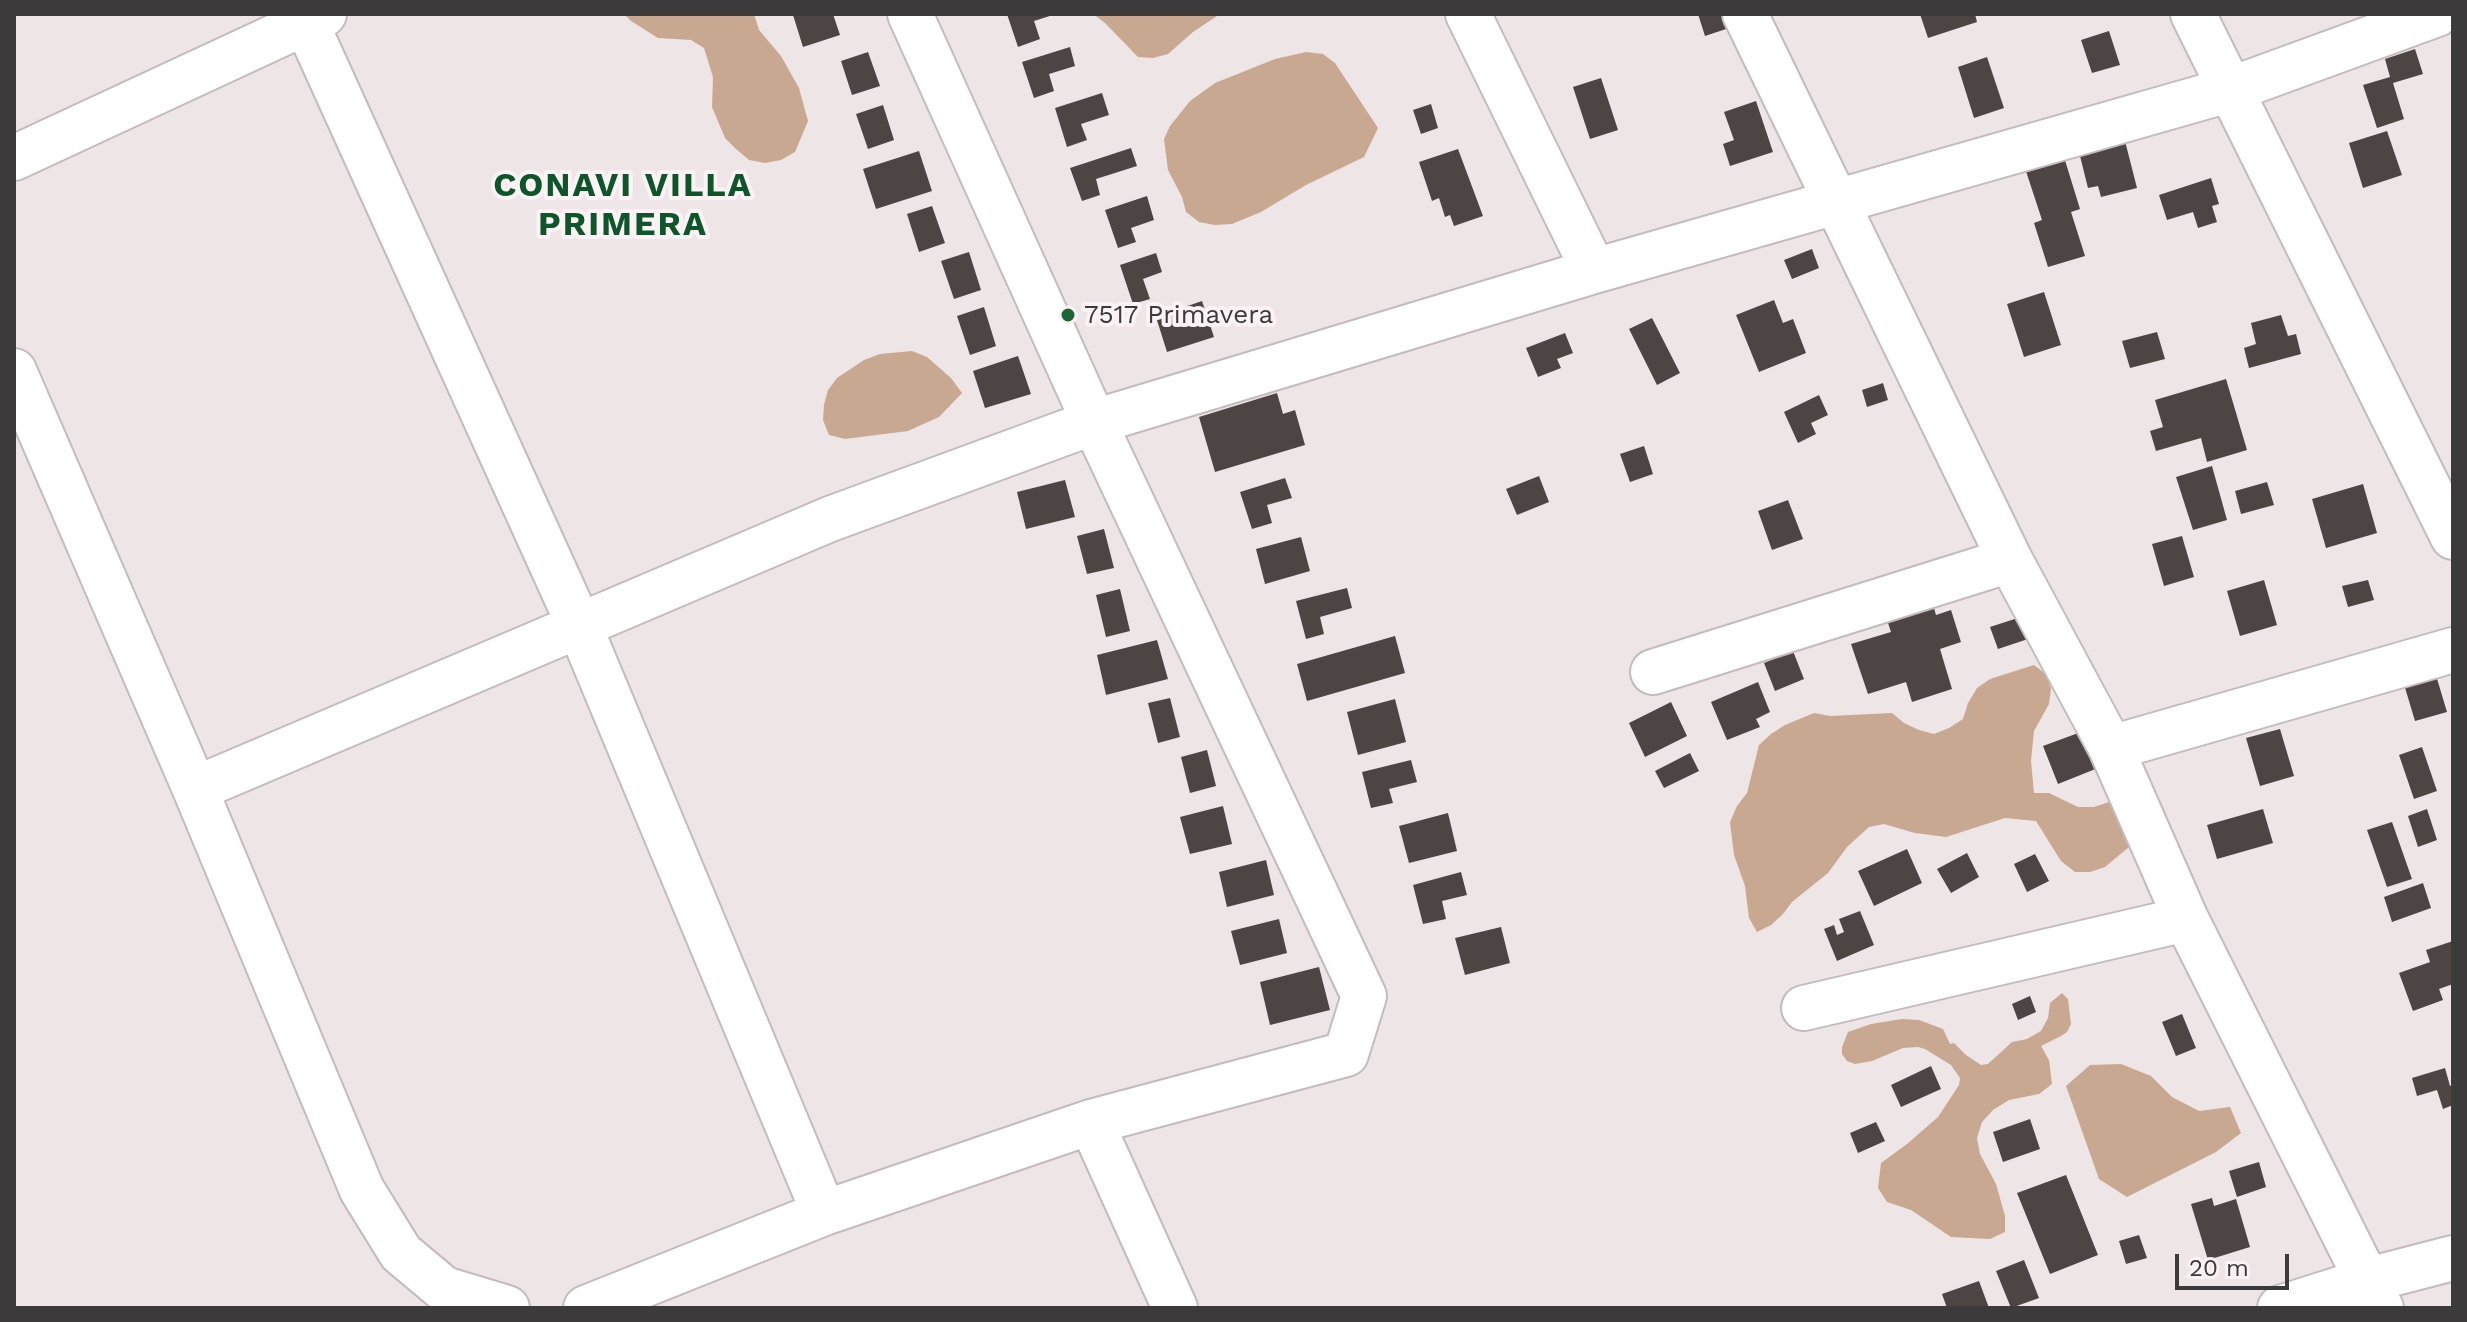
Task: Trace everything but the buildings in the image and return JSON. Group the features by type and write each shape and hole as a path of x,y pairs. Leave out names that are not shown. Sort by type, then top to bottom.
{"street":[{"path":"586,1308 824,1213 1091,1122 1346,1054 1364,996 1094,422 910,14"},
{"path":"1468,14 1594,271"},
{"path":"1745,14 2010,560 2111,748 2186,919 2374,1294"},
{"path":"2193,14 2453,537"},
{"path":"195,789 830,519 1094,422 1594,271 2232,89 2437,14"},
{"path":"14,158 310,17 579,625 824,1213"},
{"path":"14,371 195,789 362,1190 401,1253 444,1289 507,1308"},
{"path":"1653,672 2010,560"},
{"path":"2111,748 2453,650"},
{"path":"1804,1008 2186,919"},
{"path":"1091,1122 1175,1308"},
{"path":"2280,1308 2374,1294 2453,1258"}],"shaded area":[{"path":"624,14 754,14 759,30 781,56 799,88 808,121 795,152 781,160 765,163 749,160 725,138 712,107 713,77 704,48 691,40 658,38"},
{"path":"1093,14 1220,14 1168,54 1153,58 1138,57"},
{"path":"1306,52 1323,54 1335,63 1378,128 1364,157 1306,185 1261,212 1232,224 1199,222 1186,212 1168,170 1164,139 1170,126 1190,101 1215,83 1275,59"},
{"path":"912,351 927,357 951,378 962,393 939,417 908,431 845,439 829,435 823,420 824,405 828,390 837,378 864,360 880,354"},
{"path":"2034,665 2047,675 2051,689 2049,704 2034,731 2031,761 2034,793 2049,793 2078,807 2123,803 2131,831 2129,847 2105,867 2090,872 2075,872 2061,861 2036,821 2005,818 1946,837 1915,833 1884,824 1869,827 1847,847 1828,873 1792,902 1771,925 1757,932 1749,918 1745,886 1734,855 1730,822 1747,793 1759,745 1785,725 1814,713 1830,716 1892,713 1904,723 1934,734 1963,719 1977,688 1990,679"},
{"path":"2062,993 2068,999 2071,1024 2067,1032 2041,1046 2049,1060 2052,1084 2039,1094 2009,1100 1993,1110 1982,1122 1977,1138 1980,1154 1996,1184 2005,1216 2005,1232 1990,1239 1951,1237 1911,1210 1887,1202 1878,1188 1881,1163 1938,1117 1959,1085 1960,1078 1951,1065 1918,1047 1903,1048 1872,1061 1855,1064 1847,1061 1842,1047 1848,1032 1871,1024 1902,1019 1919,1020 1943,1029 1950,1044 1954,1043 1981,1065 1988,1064 2012,1042 2027,1039 2041,1031 2048,1018 2050,1003"},
{"path":"2121,1064 2151,1076 2172,1097 2199,1111 2230,1107 2241,1133 2216,1152 2127,1197 2099,1179 2066,1086 2090,1065"}],"place":[{"name":"7517 Primavera","path":"1068,315"}],"district":[{"name":"CONAVI VILLA PRIMERA","path":"623,206"}]}
